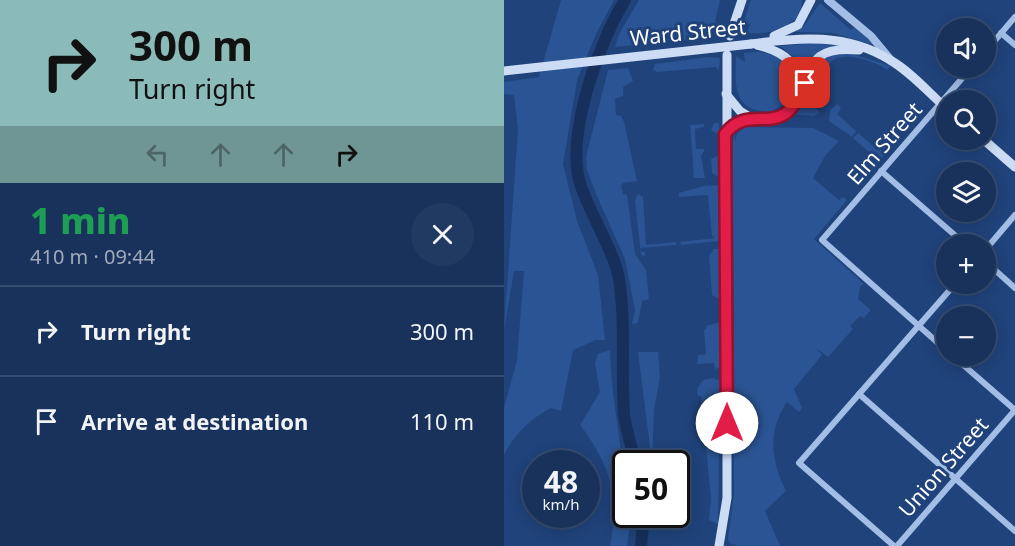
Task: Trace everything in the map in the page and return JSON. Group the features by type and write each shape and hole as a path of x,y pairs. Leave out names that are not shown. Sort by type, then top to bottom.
{"main road":[{"path":"730,36 742,0"},
{"path":"751,41 790,31 803,19 812,0"},
{"name":"Ward Street","path":"504,71 751,41 787,39 824,38 874,51"},
{"path":"751,41 780,52 790,61 797,74 798,90 792,104 772,120"},
{"path":"725,134 739,122 772,120 794,107 812,66 824,53 836,49 874,51 891,60 936,98"},
{"path":"720,546 727,498 725,134 727,55"},
{"path":"726,94 740,111 755,120"},
{"path":"995,150 1015,167"}],"street":[{"path":"828,0 885,50 891,60"},
{"path":"996,39 1015,17"},
{"path":"1001,33 1015,45"},
{"name":"Elm Street","path":"919,325 822,240 881,171 936,113"},
{"path":"881,171 953,234"},
{"path":"996,237 1015,215"},
{"path":"996,271 1015,288"},
{"path":"895,546 799,463 946,294"},
{"path":"919,325 936,341"},
{"path":"964,366 1015,410"},
{"path":"859,394 1015,531"},
{"name":"Union Street","path":"895,546 1015,410"}],"shaded area":[{"path":"561,0 614,0 596,34 577,80 563,164 577,221 598,275 605,340 596,340 573,350 561,411 551,408 530,422 518,434 504,455 504,408 517,360 524,271 514,271 504,330 518,129 514,95 504,94 504,82 539,77"},
{"path":"639,0 720,0 715,22 720,24 721,32 718,28 711,37 615,47 619,34"},
{"path":"751,0 802,0 801,10 783,28 764,33 746,33 751,22 741,30"},
{"path":"820,3 851,30 855,27 874,45 833,33 795,32 804,26"},
{"path":"815,43 840,46 821,51 804,80 796,59 780,46"},
{"path":"759,52 785,62 793,74 794,82 788,102 770,112 749,107 742,101 736,86 736,56 745,62 744,53"},
{"path":"846,52 891,66 887,70 862,59 840,57 835,59 812,85 816,90 807,101 820,112 814,116 793,114 820,60 829,54"},
{"path":"708,57 720,58 719,71 716,67 657,72 653,70 655,64"},
{"path":"628,68 633,81 623,87 623,96 615,99 616,115 621,116 624,122 637,181 623,183 621,186 623,194 627,195 635,254 646,270 649,299 642,301 638,323 632,324 635,310 625,259 596,194 587,170 586,157 608,70"},
{"path":"837,104 841,108 837,114 856,131 852,137 829,121 830,111"},
{"path":"714,123 719,123 720,175 717,176 712,173 711,159 718,156 718,134 711,130"},
{"path":"704,124 704,127 695,129 696,149 705,149 701,156 705,178 694,178 690,125"},
{"path":"746,127 813,128 839,141 825,156 813,178 839,200 843,197 847,200 814,239 864,284 860,286 858,299 871,310 864,318 860,316 850,326 853,329 828,357 816,348 822,355 794,389 802,408 799,412 787,402 776,424 774,457 786,491 765,511 780,546 737,546 730,543 728,539 734,494 733,142 735,133 735,142 737,133"},
{"path":"858,133 879,151 889,141 893,145 879,161 853,138"},
{"path":"720,185 719,241 681,245 680,242 715,238 712,236 708,195 679,197 679,193 704,186"},
{"path":"638,194 643,197 646,245 676,242 676,245 640,248 635,201"},
{"path":"714,249 720,249 720,299 712,295 709,256"},
{"path":"720,322 721,367 715,369 714,363 697,364 698,355 706,354 704,330 706,326"},
{"path":"610,350 621,450 612,450 612,492 600,450 597,450 580,425 600,392 595,363 598,354"},
{"path":"638,352 658,352 660,377 654,409 652,450 650,450"},
{"path":"713,378 720,381 718,524 709,520 711,498 701,396 698,396 697,389 703,380"},
{"path":"629,528 627,546 610,546 613,529"}],"waterway":[{"path":"625,0 605,40 587,91 577,143 577,166 585,197 612,257 619,279 624,415 632,450"},
{"path":"641,546 643,528"}],"route":[{"path":"727,423 725,134 739,122 776,120 782,117 799,100 805,83"}]}
